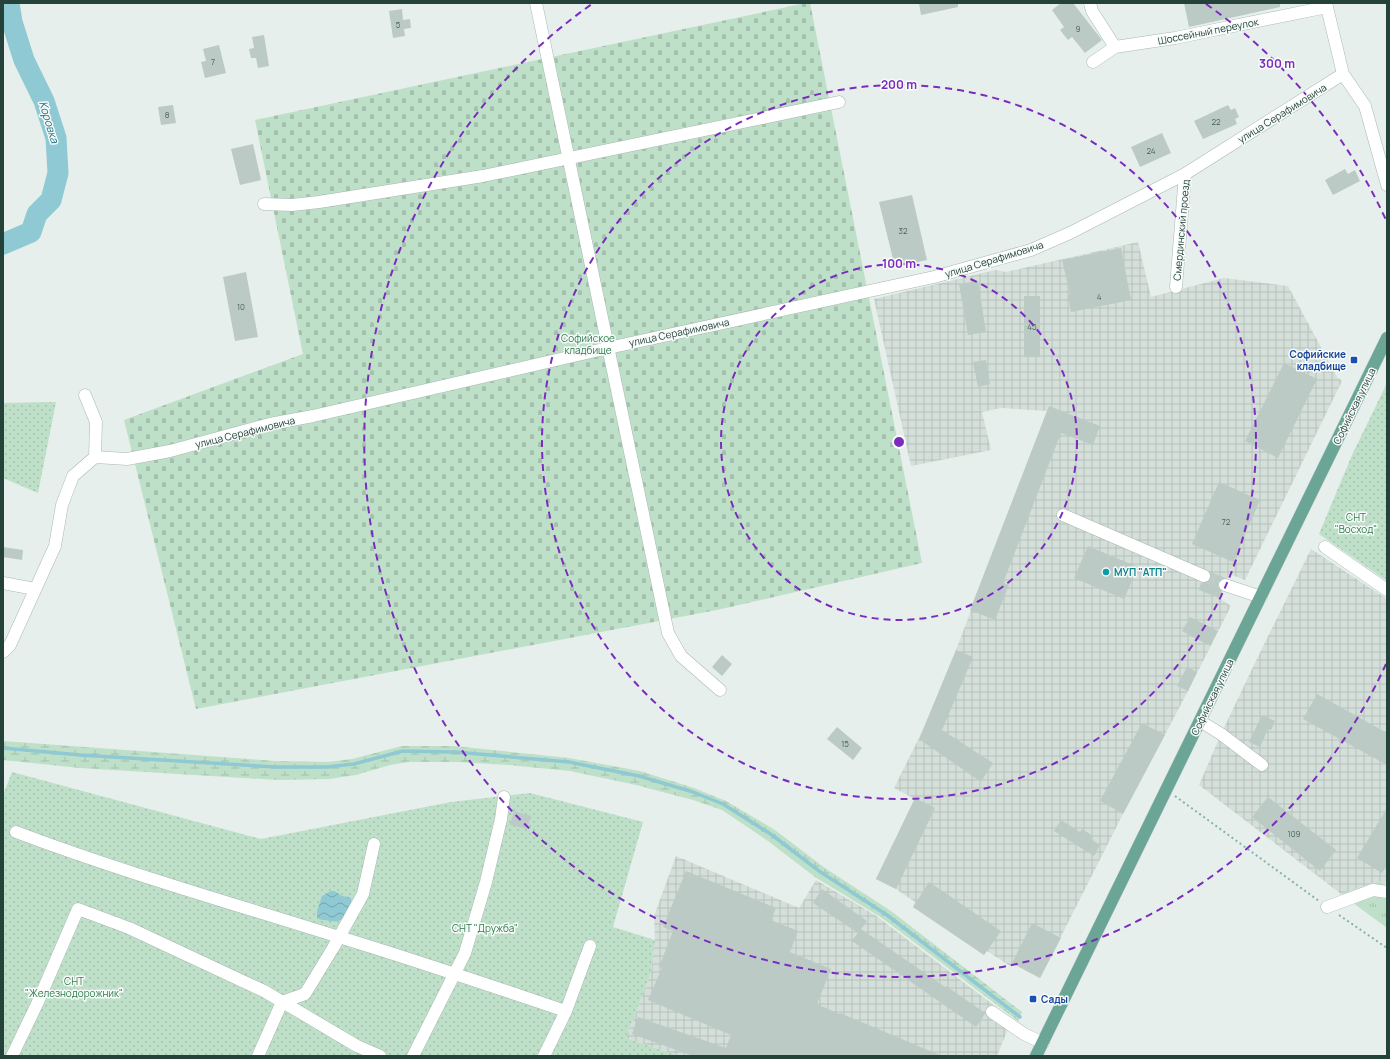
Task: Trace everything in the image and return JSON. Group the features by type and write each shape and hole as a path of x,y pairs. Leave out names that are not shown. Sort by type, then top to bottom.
{"main road":[{"name":"Софийская улица","path":"1036,1056 1387,338"}],"street":[{"path":"536,3 668,633 681,656 720,690"},
{"path":"1090,3 1092,11 1115,47"},
{"name":"Шоссейный переулок","path":"1093,62 1115,47 1175,38 1327,5 1343,74 1365,106 1387,185"},
{"name":"улица Серафимовича","path":"95,457 127,459 170,450 270,424 313,416 608,348 934,277 1031,250 1070,233 1185,174 1343,74"},
{"path":"264,204 292,205 319,202 483,176 839,102"},
{"name":"Смердинский проезд","path":"1176,287 1185,174"},
{"path":"3,652 10,645 55,546 62,505 73,476 95,457 96,422 85,395"},
{"path":"1063,516 1204,576"},
{"path":"1325,547 1387,590"},
{"path":"3,583 35,589"},
{"path":"1224,585 1261,597"},
{"path":"1200,721 1221,734 1262,765"},
{"path":"413,1056 465,953 486,882 501,819 504,797"},
{"path":"16,832 78,855 249,910 339,937 566,1011"},
{"path":"258,1056 282,1002 305,994 363,894 374,844"},
{"path":"1327,907 1373,890 1387,892"},
{"path":"12,1056 37,1004 78,909 129,928 264,991 357,1046 380,1056"},
{"path":"544,1056 566,1011 590,946"},
{"path":"992,1012 1024,1034 1043,1043"}],"path":[{"path":"1166,789 1327,907 1387,948"}],"shaded area":[{"path":"1138,242 1151,297 1224,278 1288,286 1337,377 1342,381 1245,580 1229,574 1219,598 1231,606 1040,978 1012,963 1010,966 987,951 984,955 913,907 915,902 896,889 876,879 915,799 894,788 927,722 1047,411 1001,408 982,412 991,450 911,466 874,299 995,270 1006,272"},
{"path":"1311,549 1387,599 1387,880 1385,884 1379,881 1341,894 1199,785 1221,734"},
{"path":"676,856 799,908 816,880 875,915 1012,1019 997,1056 679,1056 626,1038 651,972 655,940 654,916"}],"green space":[{"name":"Софийское кладбище","path":"810,3 922,563 717,610 196,709 124,420 303,354 255,120"},
{"name":"СНТ \"Восход\"","path":"1387,383 1387,581 1319,534 1352,455"},
{"path":"56,402 38,493 3,478 3,403"},
{"path":"3,741 276,761 328,762 352,759 402,746 454,746 569,758 640,771 694,788 726,801 775,830 825,868 891,911 1022,1012 1018,1021 882,918 815,877 768,841 722,810 693,800 636,785 570,771 457,762 408,762 390,765 356,775 329,779 278,780 80,768 3,760"},
{"name":"СНТ \"Дружба\"","path":"12,772 261,839 451,802 530,793 643,822 613,927 655,940 651,972 626,1038 679,1056 3,1056 3,795"},
{"path":"1380,881 1387,886 1387,928 1341,894"}],"water":[{"path":"331,891 351,898 351,905 348,912 344,918 338,921 322,920 317,917 317,911 322,896"}],"building":[{"path":"919,3 958,3 958,7 921,15"},
{"path":"1061,3 1073,3 1102,40 1085,53 1072,37 1068,40 1060,30 1064,27 1052,10"},
{"path":"1184,3 1280,3 1280,7 1189,27"},
{"path":"402,9 403,20 410,19 411,28 404,29 405,36 393,38 389,11"},
{"path":"264,35 269,66 258,68 256,58 251,58 249,49 254,48 252,37"},
{"path":"219,45 226,73 205,78 201,62 206,61 203,49"},
{"path":"173,105 176,123 161,125 158,107"},
{"path":"1228,105 1231,110 1235,108 1239,117 1235,119 1237,124 1203,139 1194,121"},
{"path":"1162,133 1171,153 1140,167 1131,147"},
{"path":"253,144 261,180 240,185 231,149"},
{"path":"1345,169 1348,174 1355,170 1360,181 1333,195 1325,180"},
{"path":"912,195 927,260 895,267 879,202"},
{"path":"1121,248 1131,300 1071,312 1068,295 1070,294 1062,260"},
{"path":"246,272 258,337 235,341 223,277"},
{"path":"978,281 986,332 968,335 959,284"},
{"path":"1024,296 1040,296 1040,357 1024,357"},
{"path":"986,360 990,384 978,387 973,362"},
{"path":"1284,363 1317,379 1278,458 1245,441"},
{"path":"1049,406 1100,426 1093,445 1061,433 1003,583 1009,585 995,620 970,610"},
{"path":"1219,482 1260,500 1233,562 1192,544"},
{"name":"МУП \"АТП\"","path":"1088,546 1138,567 1124,599 1074,578"},
{"path":"3,547 23,550 22,560 3,557"},
{"path":"1209,571 1225,578 1220,579 1218,583 1218,587 1222,592 1219,598 1199,590 1201,583 1208,582 1211,579"},
{"path":"1190,617 1218,631 1210,646 1182,631"},
{"path":"956,650 973,657 942,730 993,763 981,782 919,739"},
{"path":"722,655 732,664 722,676 712,667"},
{"path":"1187,667 1197,672 1188,691 1177,686"},
{"path":"1317,694 1387,733 1387,765 1303,719"},
{"path":"1262,715 1275,721 1271,730 1268,729 1260,747 1249,742"},
{"path":"1142,723 1165,735 1123,814 1100,801"},
{"path":"837,727 862,748 853,760 827,739"},
{"path":"1268,797 1336,850 1320,871 1252,817"},
{"path":"915,798 935,808 896,889 876,879"},
{"path":"1387,808 1387,865 1382,873 1357,858"},
{"path":"514,811 531,816 527,829 510,825"},
{"path":"1061,820 1080,832 1082,829 1093,836 1091,839 1100,845 1094,856 1054,831"},
{"path":"686,871 776,908 771,920 798,931 790,952 831,969 817,1004 942,1056 693,1056 632,1034 638,1017 726,1048 731,1035 648,1000 662,968 659,967 673,931 663,927"},
{"path":"929,882 1001,931 984,955 913,907"},
{"path":"822,889 867,921 861,929 985,1013 976,1027 852,941 858,933 813,903"},
{"path":"1032,923 1061,938 1040,978 1012,963"}],"waterway":[{"name":"Коровка","path":"3,244 31,232 37,214 51,200 58,173 56,138 44,101 24,60 12,22 9,3"},
{"path":"3,748 80,755 276,767 327,767 354,764 403,751 455,752 569,762 639,776 693,792 723,804 772,835 819,871 887,915 1020,1017"}],"tunnel":[{"path":"1204,576 1225,585"}],"place":[{"name":"Софийские кладбище","path":"1354,360"},
{"name":"МУП \"АТП\"","path":"1106,572"},
{"name":"Сады","path":"1033,999"}],"park label":[{"name":"СНТ \"Железнодорожник\"","path":"74,986"}]}
